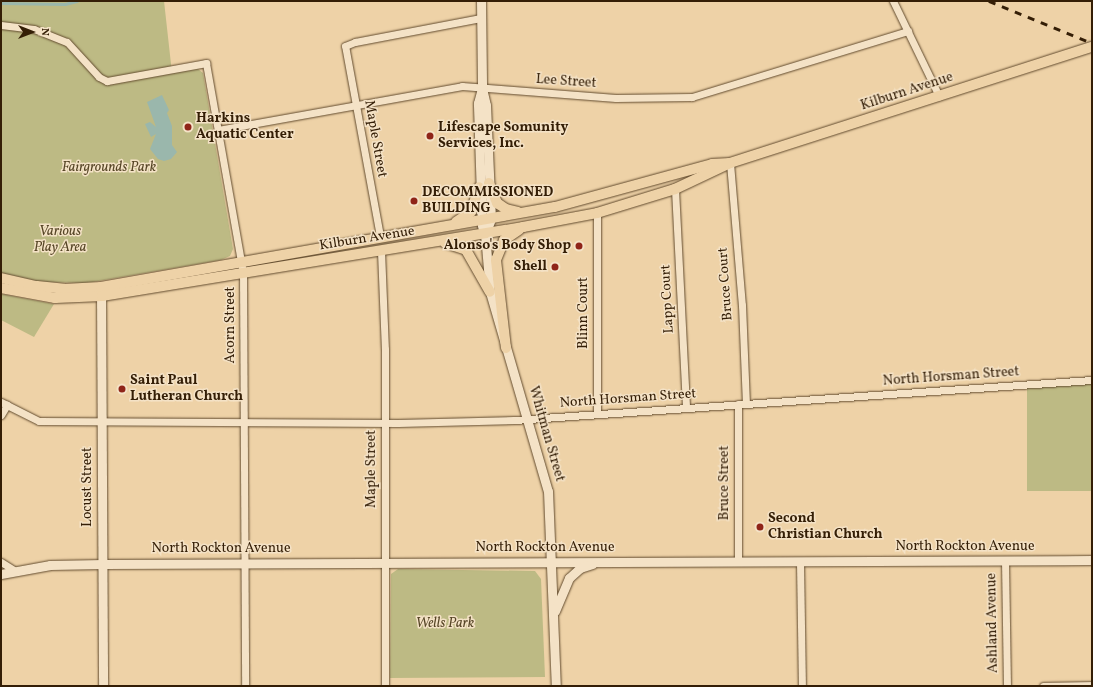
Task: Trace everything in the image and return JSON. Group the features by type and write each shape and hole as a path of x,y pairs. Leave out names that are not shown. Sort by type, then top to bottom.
{"main road":[{"path":"481,1 482,88 486,105 491,219"},
{"name":"Kilburn Avenue","path":"1,288 55,298 243,273 485,234 597,213 675,189 730,163 1092,47"},
{"path":"482,88 478,103 479,187 480,221 485,234"},
{"name":"Kilburn Avenue","path":"1,278 37,286 102,291 242,261 380,236 480,221 562,206 712,164 730,163"},
{"path":"489,183 494,199 500,206 524,213"},
{"path":"450,225 471,212 479,187"},
{"name":"Whitman Street","path":"491,219 485,234 490,292 548,491 556,686"},
{"path":"506,348 496,260 504,240 523,227"},
{"path":"437,242 456,244 466,250 490,292"},
{"name":"Locust Street","path":"102,291 103,686"},
{"name":"North Rockton Avenue","path":"1,574 14,570 50,565 103,564 1092,560"},
{"path":"553,618 560,595 573,573 580,568 604,561"}],"street":[{"path":"893,1 939,96"},
{"name":"Maple Street","path":"380,236 346,46 368,39 481,18"},
{"name":"Acorn Street","path":"1,25 34,29 67,42 100,77 107,80 206,63 243,273 245,686"},
{"name":"Lee Street","path":"218,130 462,86 616,98 692,97 908,31"},
{"name":"Bruce Court","path":"730,163 742,305 746,404"},
{"name":"Lapp Court","path":"675,189 686,407"},
{"name":"Blinn Court","path":"597,213 597,414"},
{"name":"Maple Street","path":"381,251 385,423 385,686"},
{"name":"North Horsman Street","path":"4,403 39,421 385,423 527,419 1092,380"},
{"path":"1,415 4,403"},
{"name":"Bruce Street","path":"738,404 738,561"},
{"name":"Ashland Avenue","path":"1005,560 1007,686"},
{"path":"1,562 14,570"},
{"path":"800,562 801,686 807,686"},
{"path":"1043,686 1092,685"}],"green space":[{"name":"Fairgrounds Park","path":"1,1 164,1 172,73 198,69 203,73 233,249 230,256 221,260 87,283 41,282 1,273"},
{"path":"1,294 54,304 34,337 1,320"},
{"path":"1027,384 1092,384 1092,491 1027,491"},
{"name":"Wells Park","path":"398,569 535,571 541,579 545,677 390,678 391,574"}],"shaded area":[{"path":"162,95 169,110 167,113 172,126 172,145 177,152 171,159 164,161 158,159 150,149 156,134 151,137 145,124 150,122 156,127 147,102"}],"waterway":[{"path":"1,3 65,4 77,1"}],"railway":[{"path":"989,1 1092,43"}],"place":[{"name":"Harkins Aquatic Center","path":"188,127"},
{"name":"Lifescape Somunity Services, Inc.","path":"430,136"},
{"name":"DECOMMISSIONED BUILDING","path":"414,201"},
{"name":"Alonso's Body Shop","path":"579,246"},
{"name":"Shell","path":"555,267"},
{"name":"Saint Paul Lutheran Church","path":"122,389"},
{"name":"Second Christian Church","path":"760,527"}],"park label":[{"name":"Various Play Area","path":"60,240"}]}
